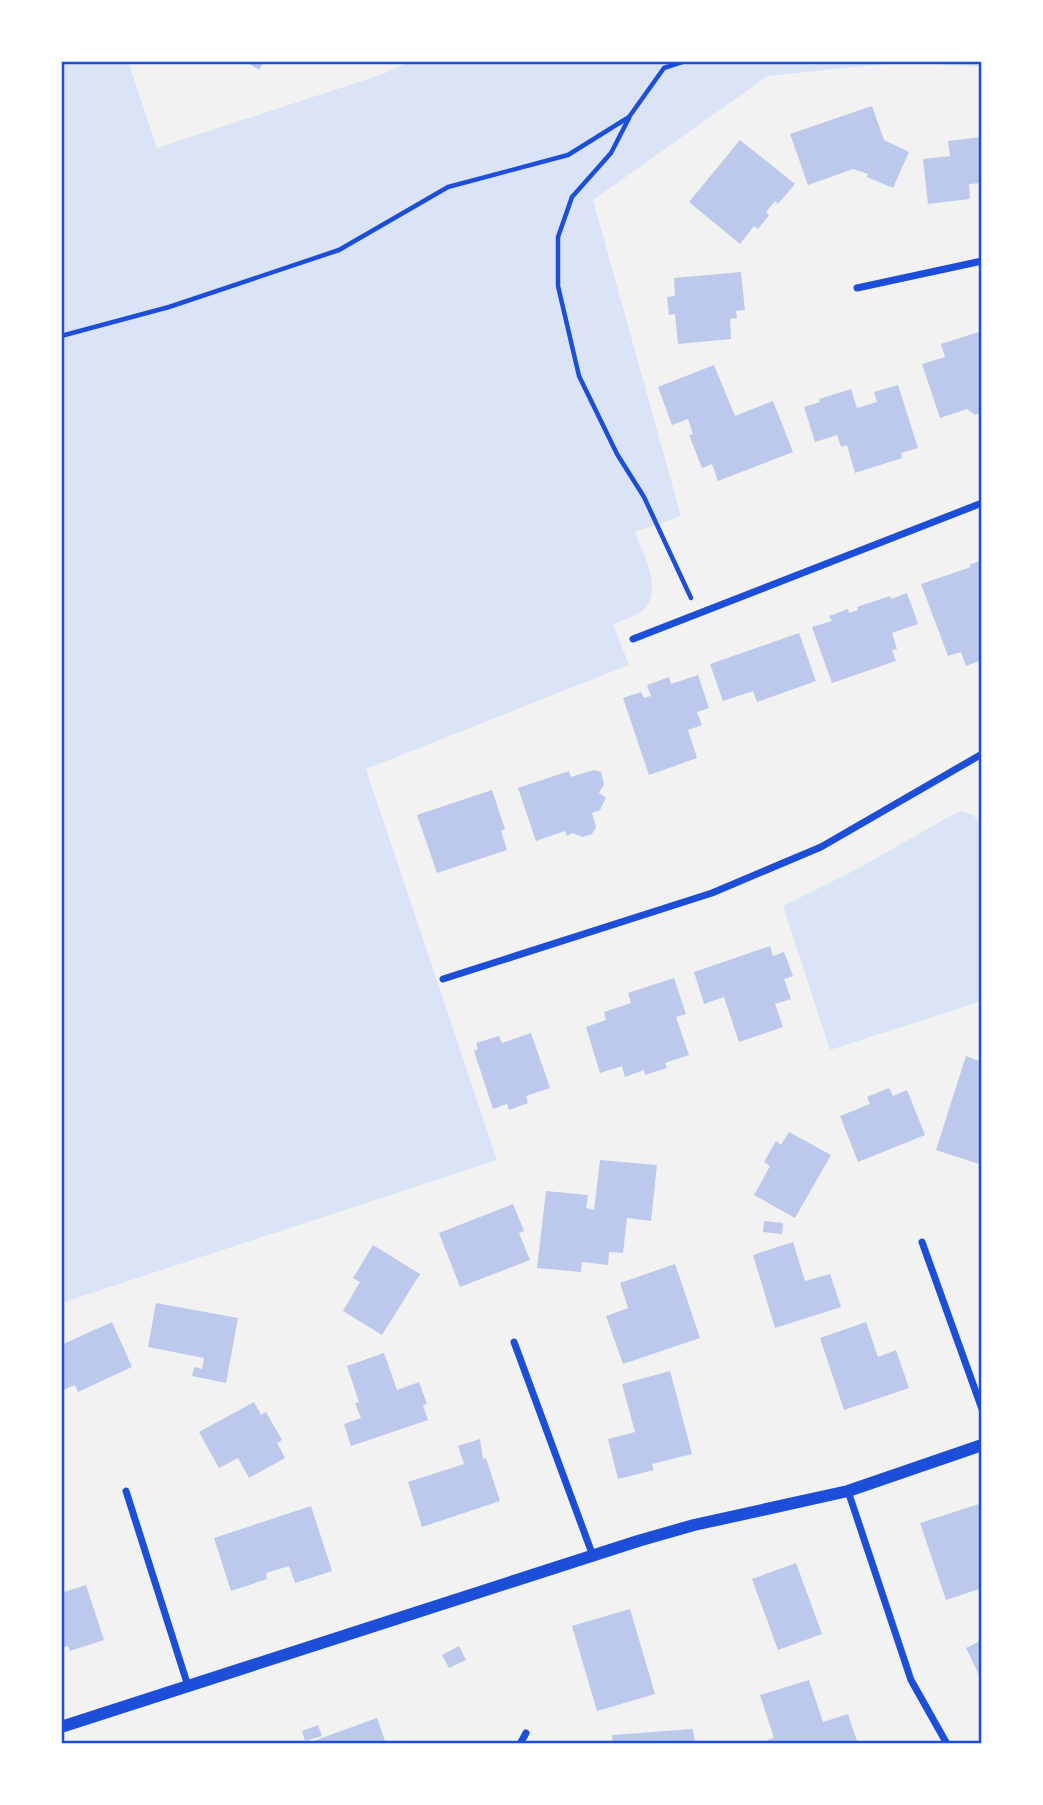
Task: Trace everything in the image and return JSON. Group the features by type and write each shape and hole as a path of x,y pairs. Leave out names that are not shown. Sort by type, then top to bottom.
{"street":[{"path":"856,288 982,261"},
{"path":"633,639 982,503"},
{"path":"443,979 723,889 821,847 982,754"},
{"path":"922,1242 982,1409"},
{"path":"514,1342 593,1556"},
{"path":"61,1727 694,1525 848,1491 982,1446"},
{"path":"126,1491 188,1686"},
{"path":"848,1491 911,1680 947,1744"},
{"path":"520,1744 526,1733"}],"path":[{"path":"685,61 664,68 629,117 611,153 572,197 558,237 558,286 579,376 617,454 644,497 699,614"},
{"path":"61,336 169,307 340,250 448,187 568,155 629,117"}],"shaded area":[{"path":"61,61 128,61 157,148 383,74 411,61 982,61 982,67 904,62 768,76 593,200 681,516 635,532 647,561 652,592 643,610 613,624 629,665 366,769 497,1160 61,1303"},
{"path":"959,811 973,815 982,826 982,1001 830,1050 783,906 859,868"}],"building":[{"path":"245,61 264,61 259,70"},
{"path":"872,106 884,140 909,152 893,188 853,169 808,185 790,134"},
{"path":"982,137 982,183 969,184 970,199 928,204 923,159 950,156 948,141"},
{"path":"740,140 795,184 778,204 775,201 766,212 769,215 758,229 754,226 740,244 689,202"},
{"path":"741,272 745,310 736,311 737,318 730,319 731,339 678,344 675,314 669,315 667,297 675,296 674,278"},
{"path":"982,331 982,412 975,415 967,409 940,418 922,364 945,357 941,344"},
{"path":"714,365 735,416 773,401 793,452 718,481 712,464 702,468 689,435 693,434 688,419 672,425 658,387"},
{"path":"898,385 918,448 901,453 902,458 855,473 847,445 841,447 837,435 815,442 804,407 820,402 819,399 851,389 857,408 877,402 874,392"},
{"path":"982,560 982,660 966,666 961,652 948,656 921,584 971,567 969,565"},
{"path":"907,593 918,624 892,633 897,649 892,650 896,661 832,683 812,627 832,621 829,616 848,609 849,613 858,610 857,607"},
{"path":"799,633 816,681 757,702 753,691 723,701 710,664"},
{"path":"698,675 709,708 697,712 702,725 688,730 697,758 649,775 623,698 641,692 644,698 651,696 647,685 669,677 671,684"},
{"path":"594,770 601,772 604,784 599,793 606,798 600,810 592,813 596,827 592,834 583,837 572,833 567,836 565,831 536,841 518,788 569,771 571,777"},
{"path":"492,790 505,829 501,831 507,850 437,873 417,815"},
{"path":"770,946 773,956 784,952 793,976 784,979 791,999 775,1004 783,1027 739,1042 724,997 704,1004 694,972"},
{"path":"674,978 686,1014 676,1017 689,1055 665,1063 667,1068 645,1075 644,1070 625,1077 622,1066 600,1073 586,1027 606,1020 604,1012 631,1003 628,993"},
{"path":"531,1033 550,1088 526,1096 528,1103 509,1110 507,1104 493,1109 474,1051 478,1049 476,1043 499,1036 502,1043"},
{"path":"966,1056 982,1062 982,1155 979,1164 936,1150"},
{"path":"889,1088 893,1096 907,1090 925,1135 858,1162 840,1116 870,1104 867,1097"},
{"path":"789,1132 831,1155 795,1218 754,1195 770,1166 764,1162 776,1141 781,1145"},
{"path":"600,1160 657,1165 651,1221 627,1218 623,1253 609,1252 608,1265 582,1262 581,1272 537,1268 546,1191 588,1195 586,1208 594,1210"},
{"path":"513,1204 524,1231 519,1233 530,1260 460,1287 439,1233"},
{"path":"764,1221 783,1223 782,1234 763,1232"},
{"path":"793,1242 805,1281 830,1274 841,1307 775,1328 753,1255"},
{"path":"373,1245 420,1274 382,1335 343,1311 360,1282 353,1278"},
{"path":"675,1264 700,1338 623,1364 606,1316 628,1308 620,1283"},
{"path":"156,1303 238,1318 226,1383 192,1376 194,1367 202,1369 204,1358 148,1347"},
{"path":"112,1322 132,1367 78,1392 75,1385 61,1391 61,1345"},
{"path":"866,1322 878,1357 896,1350 909,1388 844,1410 820,1338"},
{"path":"384,1353 397,1390 419,1382 427,1404 423,1405 428,1420 351,1446 344,1424 361,1418 355,1403 359,1402 347,1366"},
{"path":"670,1371 692,1454 652,1464 654,1470 618,1479 608,1439 635,1432 622,1384"},
{"path":"254,1402 261,1415 266,1412 282,1440 277,1443 285,1458 249,1478 238,1458 219,1468 199,1432"},
{"path":"480,1439 483,1459 486,1458 500,1501 422,1527 408,1482 464,1464 458,1446"},
{"path":"982,1503 982,1588 946,1600 920,1523"},
{"path":"311,1506 332,1571 295,1583 289,1566 266,1573 267,1579 231,1591 214,1538"},
{"path":"796,1563 822,1634 778,1650 752,1579"},
{"path":"86,1585 104,1640 70,1651 68,1646 61,1648 61,1593"},
{"path":"630,1609 655,1694 597,1711 572,1626"},
{"path":"982,1640 982,1681 966,1648"},
{"path":"459,1646 466,1660 449,1668 442,1655"},
{"path":"809,1680 823,1722 848,1714 858,1744 768,1744 767,1740 774,1738 760,1695"},
{"path":"377,1718 386,1744 308,1744 308,1743"},
{"path":"318,1725 322,1736 305,1741 302,1731"},
{"path":"693,1729 695,1744 613,1744 612,1735"}]}
